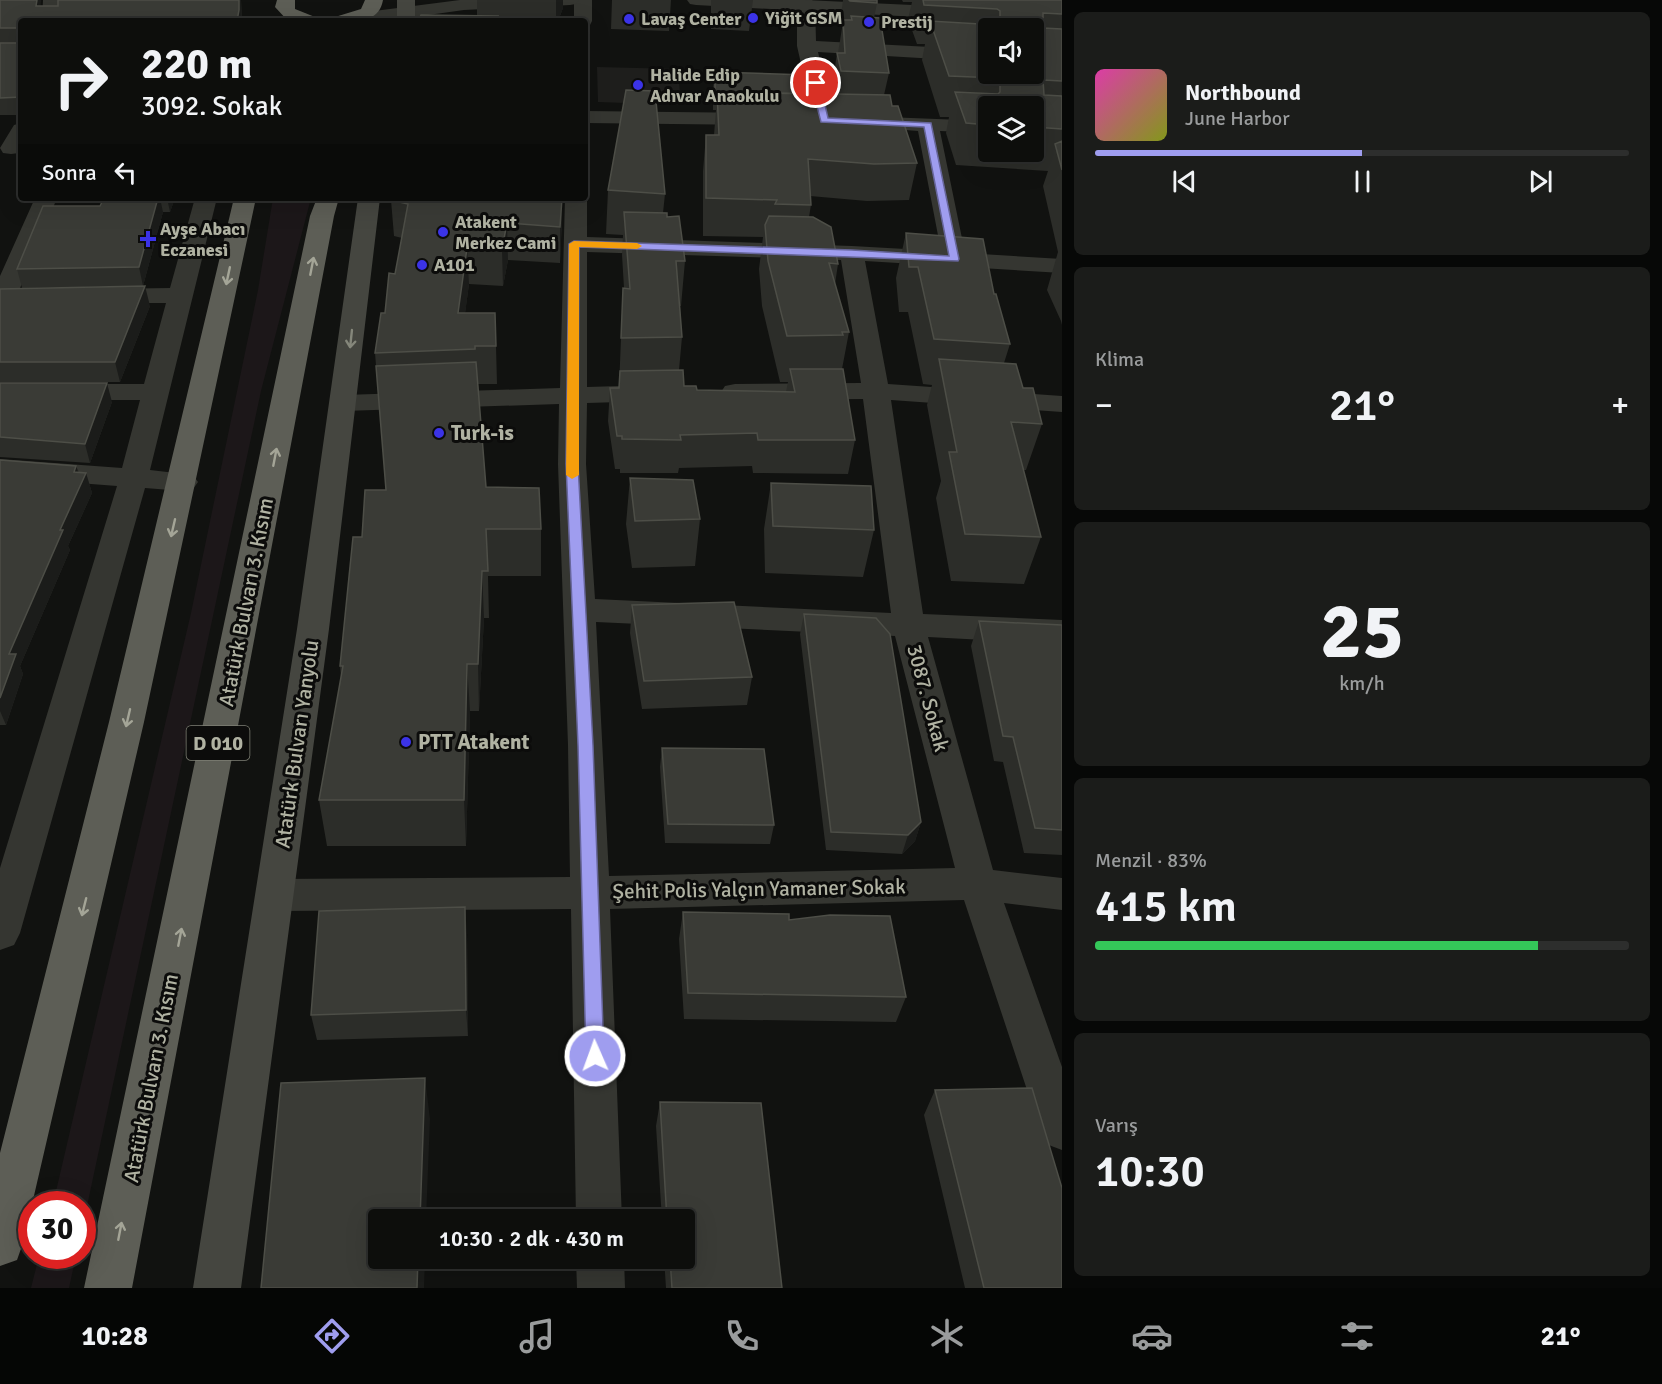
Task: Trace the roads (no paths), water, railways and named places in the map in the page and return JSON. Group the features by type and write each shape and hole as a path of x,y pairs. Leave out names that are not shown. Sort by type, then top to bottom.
{"highway":[{"path":"353,18 374,11"},
{"path":"0,1243 86,898 183,482 244,201"},
{"name":"Atatürk Bulvarı 3. Kısım","path":"108,1288 322,216 327,201"}],"main road":[{"name":"Atatürk Bulvarı Yanyolu","path":"217,1288 276,895 344,403 368,201"}],"street":[{"path":"51,18 52,0"},
{"path":"531,0 570,0"},
{"path":"374,11 408,14 464,5 548,0"},
{"path":"582,18 583,0"},
{"path":"696,0 920,5 968,14"},
{"path":"806,4 807,46 814,120 978,127"},
{"path":"807,46 978,56"},
{"path":"588,117 782,120"},
{"path":"928,125 954,259"},
{"path":"11,148 18,135"},
{"path":"10,298 45,201"},
{"path":"0,933 9,872 133,480 205,201"},
{"path":"576,201 572,464 591,892 599,1209"},
{"path":"574,244 852,253 1062,266"},
{"name":"3087. Sokak","path":"852,253 876,391 909,627 978,884 1062,1129"},
{"path":"86,297 181,295"},
{"path":"713,392 876,391 1062,404"},
{"path":"0,392 156,392"},
{"path":"344,403 574,394 678,393"},
{"path":"0,468 133,480 183,482"},
{"path":"579,610 909,627 1062,632"},
{"name":"Şehit Polis Yalçın Yamaner Sokak","path":"276,895 591,892 978,884 1062,894"},
{"path":"600,1269 601,1288"}],"place":[{"name":"Yiğit GSM","path":"753,18"},
{"name":"Lavaş Center","path":"629,19"},
{"name":"Prestij","path":"869,22"},
{"name":"Halide Edip Adıvar Anaokulu","path":"638,85"},
{"name":"Atakent Merkez Cami","path":"443,232"},
{"name":"Ayşe Abacı Eczanesi","path":"148,239"},
{"name":"A101","path":"422,265"},
{"name":"Turk-is","path":"439,433"},
{"name":"PTT Atakent","path":"406,742"}]}
